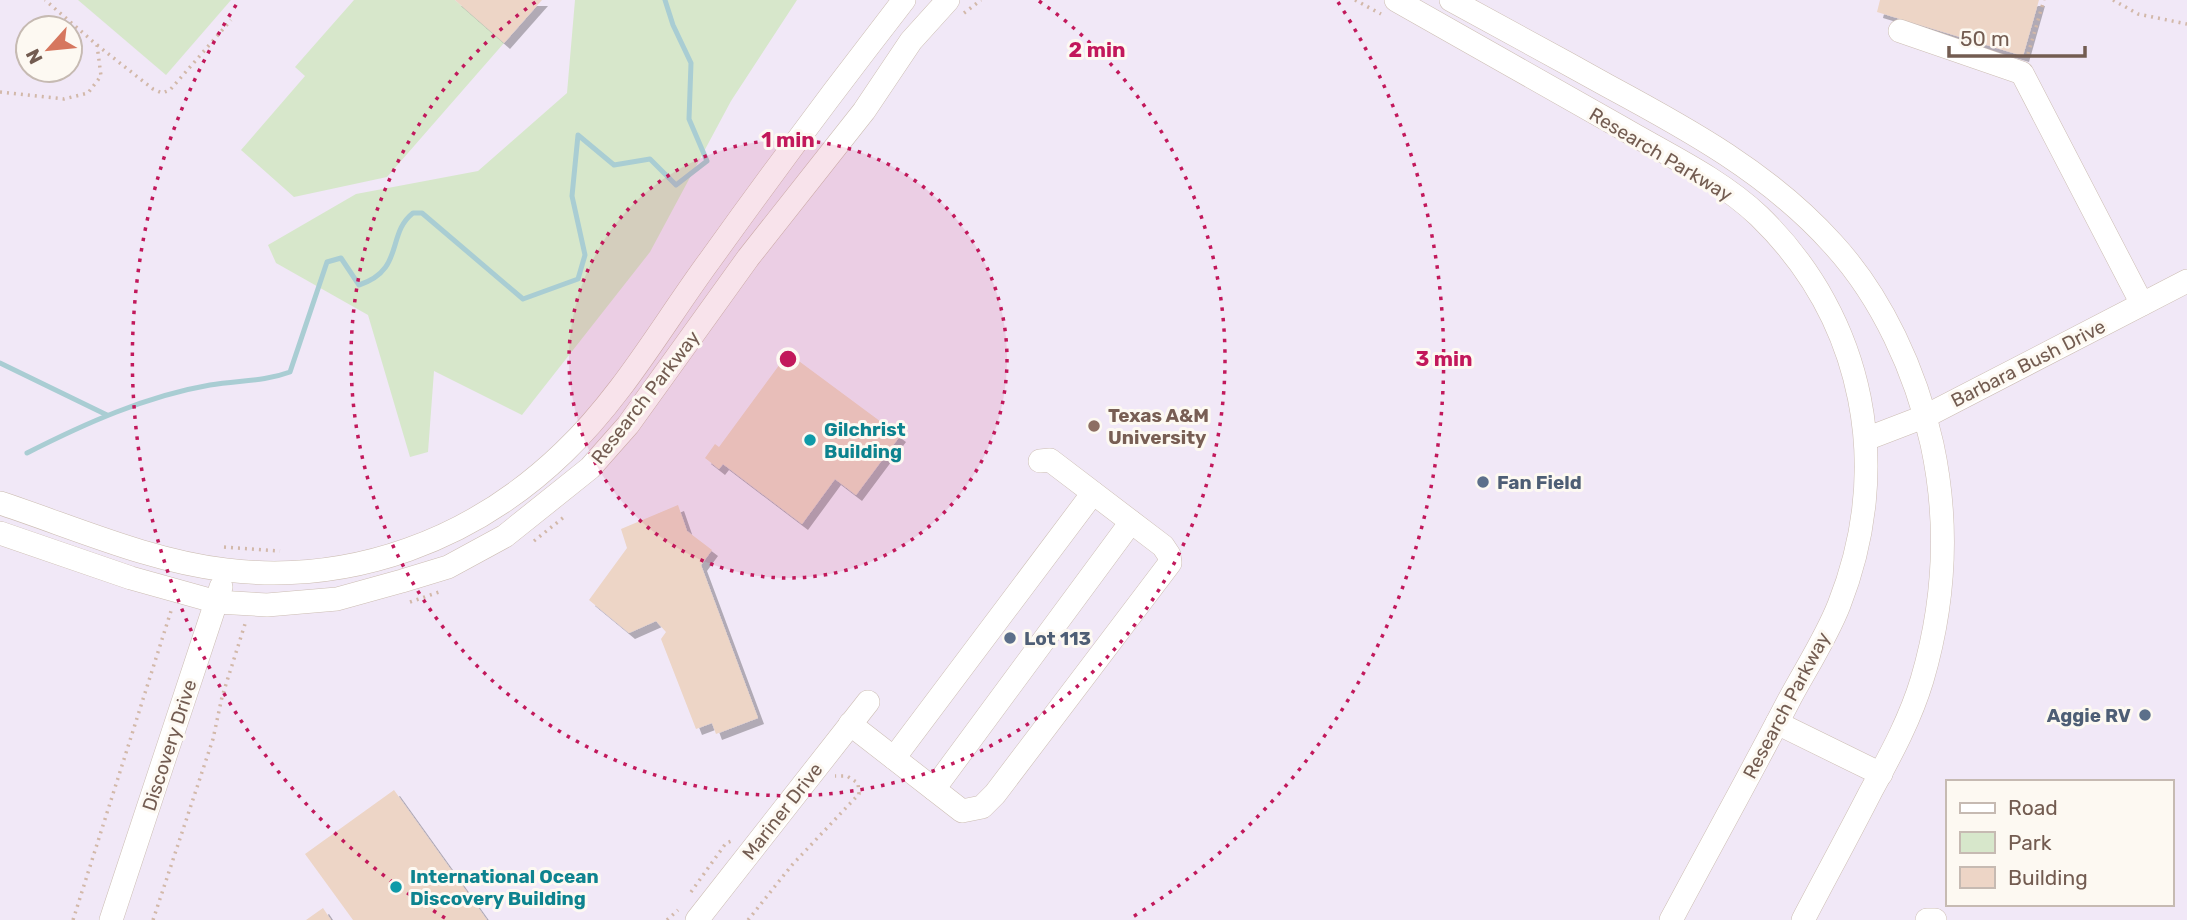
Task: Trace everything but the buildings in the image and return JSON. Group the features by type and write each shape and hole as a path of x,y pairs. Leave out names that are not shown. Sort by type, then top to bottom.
{"street":[{"name":"Research Parkway","path":"0,503 171,560 225,570 288,573 402,555 467,524 521,491 566,451 609,402 709,260 904,0"},
{"name":"Research Parkway","path":"0,533 131,578 217,602 267,605 337,599 402,582 448,567 505,536 590,468 628,425 733,281 864,111 911,41 948,0"},
{"name":"Research Parkway","path":"1451,0 1704,138 1777,192 1832,243 1879,305 1926,416 1941,486 1944,555 1922,679 1905,727 1803,920"},
{"name":"Research Parkway","path":"1396,5 1703,175 1757,215 1817,286 1836,325 1858,388 1866,439 1866,489 1860,536 1842,594 1777,723 1671,920"},
{"path":"1900,31 2022,73 2142,304"},
{"path":"709,260 733,281"},
{"name":"Barbara Bush Drive","path":"1866,439 1926,416 2187,281"},
{"path":"850,724 962,811 982,807 995,794 1170,562 1163,547 1131,522 1050,460 1040,461"},
{"path":"521,491 537,513"},
{"path":"894,758 1093,493"},
{"path":"934,789 1131,522"},
{"name":"Discovery Drive","path":"111,920 217,602 225,570"},
{"name":"Mariner Drive","path":"697,920 868,702"},
{"path":"1777,723 1881,774"},
{"path":"1927,920 1935,920"}],"path":[{"path":"45,0 97,45 153,89 162,93 170,90 231,20"},
{"path":"1355,0 1396,5"},
{"path":"2022,73 2044,0"},
{"path":"2113,0 2138,13 2187,24"},
{"path":"0,92 64,99 88,93 101,76 97,45"},
{"path":"216,547 285,551"},
{"path":"73,920 172,608 160,605"},
{"path":"153,920 213,739 222,697 247,619"},
{"path":"748,920 792,865 859,794 858,783 847,776 835,776 820,763"}],"shaded area":[{"name":"Texas A&M University","path":"0,0 2187,0 2187,920 0,920"}],"green space":[{"path":"78,0 231,0 166,75"},
{"path":"354,0 455,0 504,43 387,177 294,197 241,150 305,76 295,67"},
{"path":"575,0 797,0 731,101 650,252 522,415 434,371 428,452 410,457 368,315 276,263 268,245 356,194 478,171 567,93"}],"waterway":[{"path":"27,453 93,422 162,396 290,372 327,262 341,258 359,285 373,278 389,261 400,231 413,213 422,213 523,299 578,279 585,255 572,196 578,135 614,165 650,159 676,185 707,161 689,119 691,63 673,25 665,0"},
{"path":"0,363 107,415"}],"place":[{"name":"Texas A&M University","path":"1094,426"},
{"name":"Gilchrist Building","path":"810,440"},
{"name":"Fan Field","path":"1483,482"},
{"name":"Lot 113","path":"1010,638"},
{"name":"Aggie RV","path":"2145,715"},
{"name":"International Ocean Discovery Building","path":"396,887"}]}
